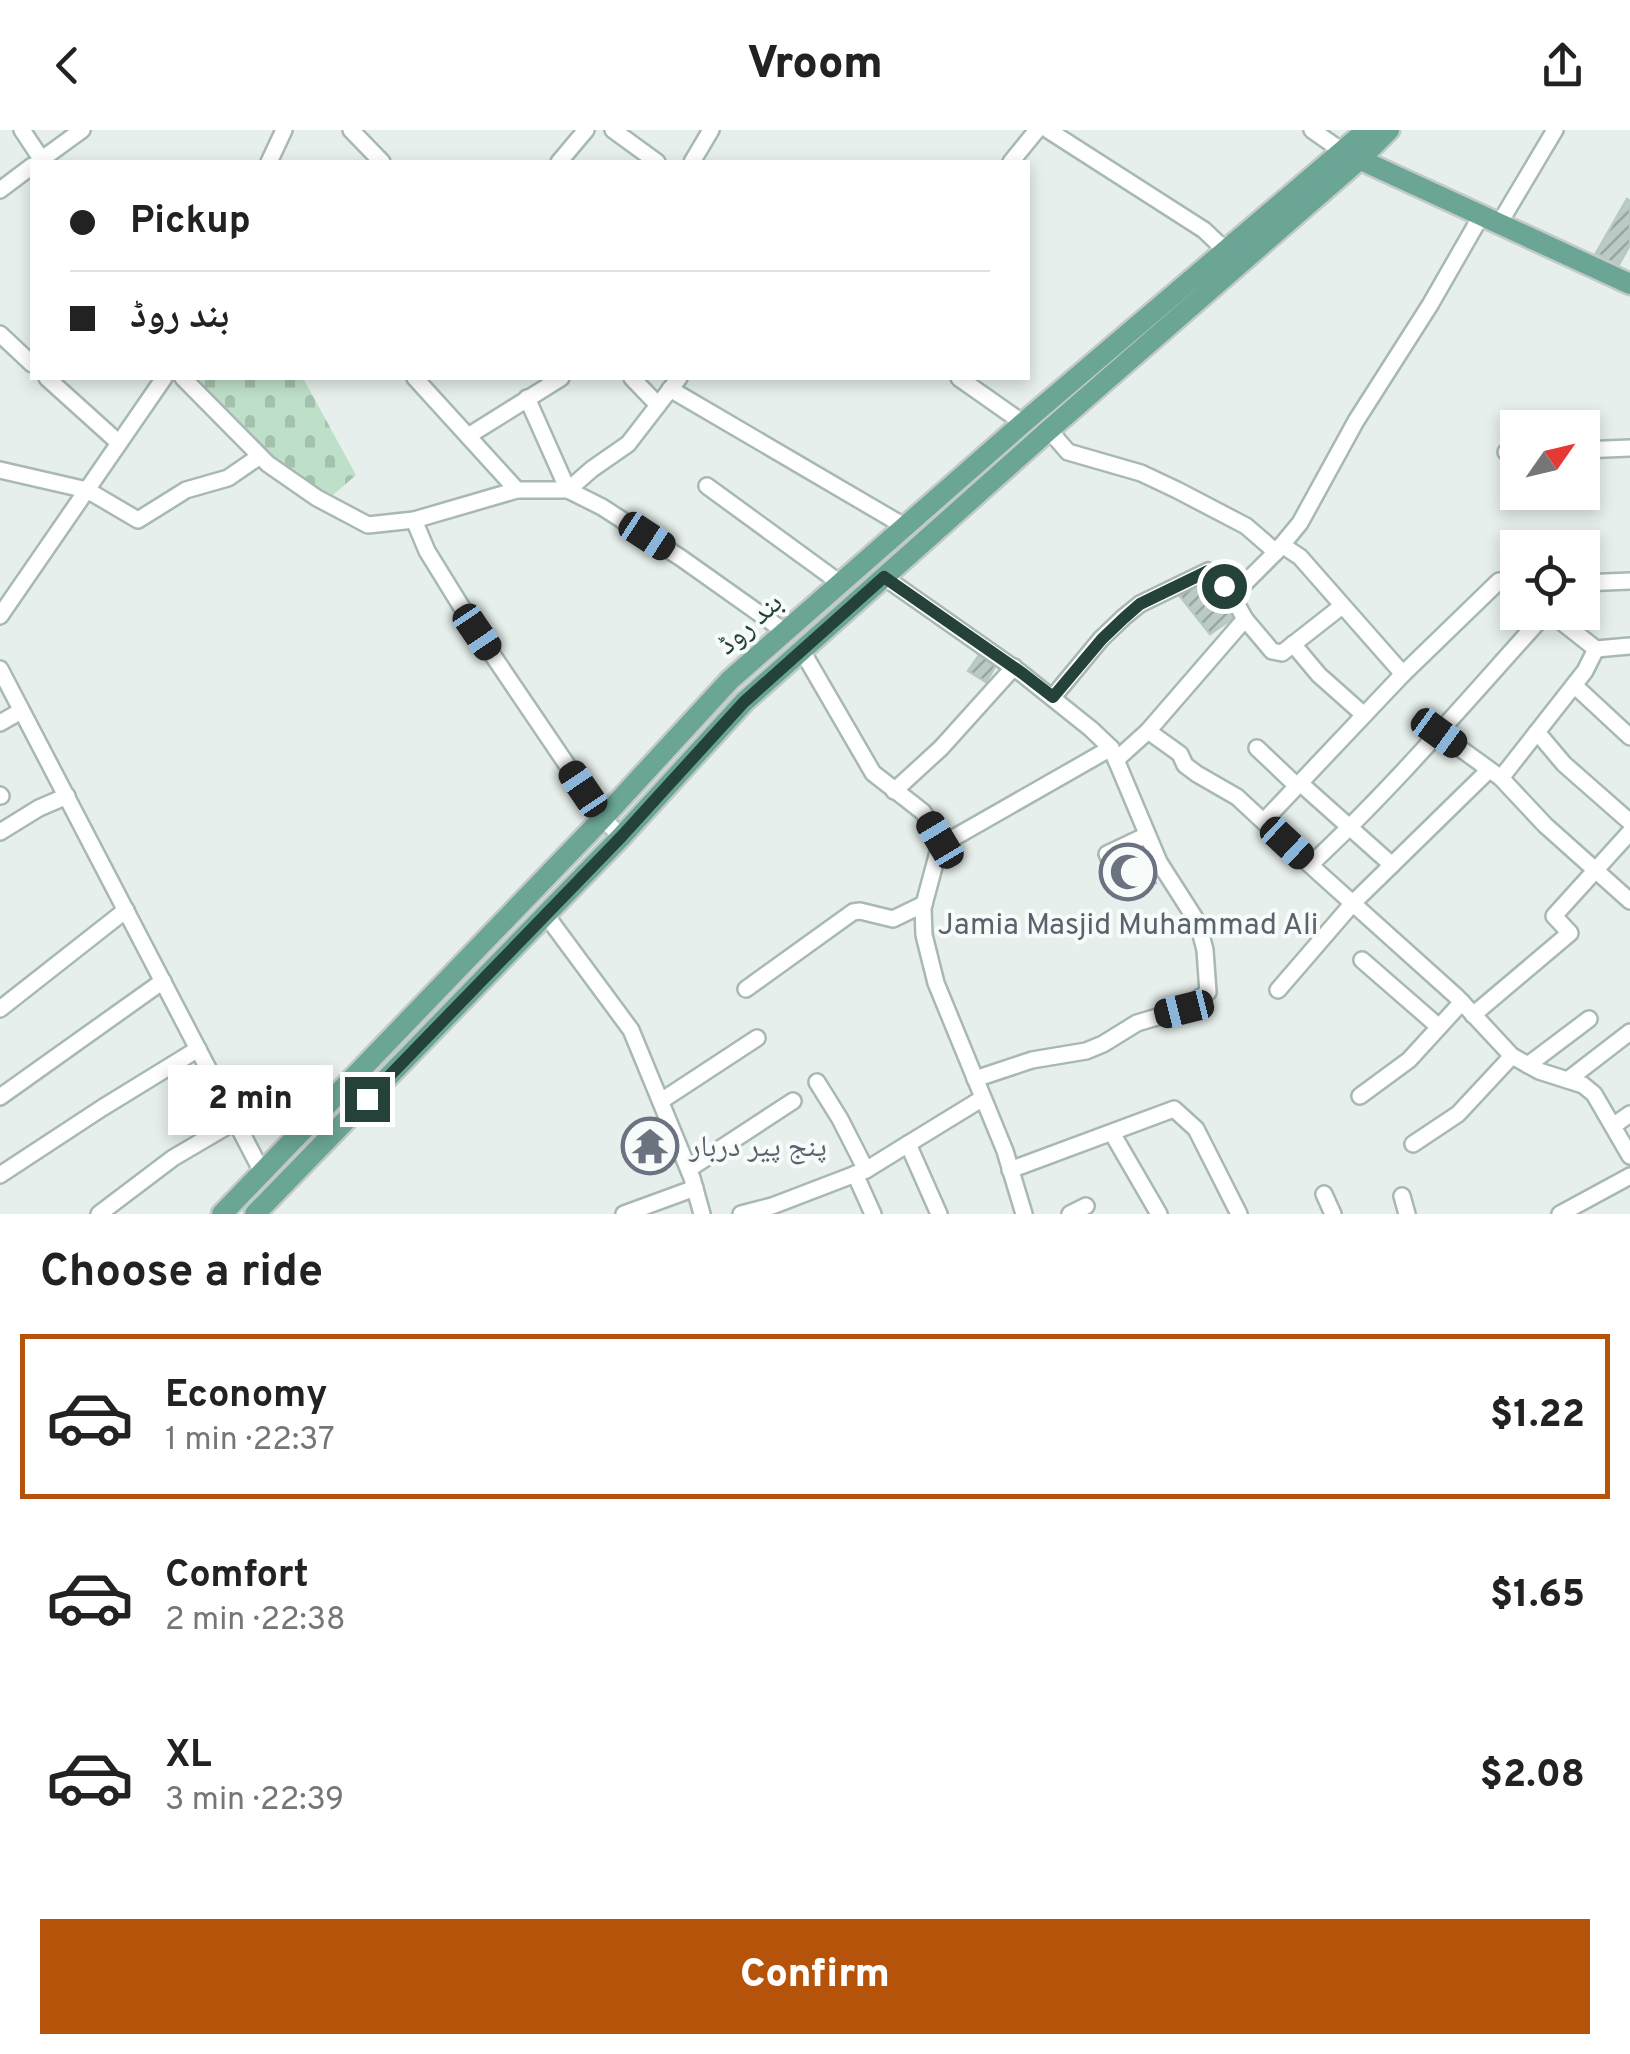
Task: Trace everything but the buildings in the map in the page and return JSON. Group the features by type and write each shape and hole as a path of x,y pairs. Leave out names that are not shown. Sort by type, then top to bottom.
{"main road":[{"name":"بند روڈ","path":"255,1214 276,1205 715,732 1350,155 1367,130"},
{"name":"بند روڈ","path":"222,1214 603,818 730,680 1225,250 1389,130"},
{"path":"1350,155 1630,284"}],"street":[{"path":"22,130 36,160"},
{"path":"41,160 82,130"},
{"path":"270,160 284,130"},
{"path":"352,130 380,160"},
{"path":"560,160 586,130"},
{"path":"613,130 651,160"},
{"path":"693,160 711,130"},
{"path":"1013,160 1037,130"},
{"path":"1048,130 1204,230 1225,250"},
{"path":"1312,130 1350,155"},
{"path":"1232,596 1300,523 1356,420 1430,305 1555,130"},
{"path":"0,190 30,168"},
{"path":"0,334 30,362"},
{"path":"49,380 119,444"},
{"path":"0,616 163,380"},
{"path":"185,380 260,456 316,498 368,525 414,520 517,490 568,490 602,507 784,631"},
{"path":"417,380 517,490"},
{"path":"468,436 558,380"},
{"path":"634,380 658,405"},
{"path":"962,380 1023,423"},
{"path":"568,490 628,444 674,383 904,526"},
{"path":"527,398 568,490"},
{"path":"1050,430 1068,452 1141,473 1300,557 1403,674"},
{"path":"1600,449 1630,448"},
{"path":"0,470 87,490 138,520 186,490 228,478 260,456"},
{"path":"707,486 840,582"},
{"path":"414,520 477,632 603,818 621,837"},
{"path":"1053,697 1102,639 1140,604 1208,571 1218,578 1272,652 1282,652 1342,606"},
{"path":"884,577 1053,697 1114,754 1159,862 1198,923 1205,950 1208,992 1184,1009 1137,1023 1086,1051 1032,1060 976,1079"},
{"path":"1264,822 1403,674 1500,581"},
{"path":"1600,582 1630,581"},
{"path":"941,845 1114,754 1148,731 1245,619"},
{"path":"1310,865 1350,828 1532,630"},
{"path":"1572,630 1596,648 1630,646"},
{"path":"1293,644 1319,675 1364,715"},
{"path":"1278,990 1392,865 1537,732 1585,671 1596,648"},
{"path":"801,650 873,773 923,812 941,845 924,904 924,934 936,983 976,1079 1024,1214"},
{"path":"894,790 950,738 1014,668"},
{"path":"0,669 262,1172"},
{"path":"1574,684 1630,736"},
{"path":"0,723 21,711"},
{"path":"1148,731 1180,754 1197,774 1238,796 1467,1008 1512,1056 1538,1071 1584,1085 1594,1094 1630,1156"},
{"path":"1537,732 1564,764 1630,822"},
{"path":"1439,733 1494,774 1630,900"},
{"path":"1257,748 1392,865"},
{"path":"0,832 38,808 67,796"},
{"path":"1360,1096 1410,1060 1438,1027 1570,932 1554,916 1630,832"},
{"path":"1107,854 1147,835"},
{"path":"746,989 853,912 894,919 924,904"},
{"path":"0,1010 126,910"},
{"path":"546,915 631,1030 689,1170 702,1214"},
{"path":"1362,960 1438,1027"},
{"path":"0,1096 163,981"},
{"path":"1528,1065 1589,1019"},
{"path":"1569,1079 1630,1032"},
{"path":"661,1101 757,1038"},
{"path":"0,1175 198,1049"},
{"path":"1413,1144 1458,1114 1512,1056"},
{"path":"817,1082 840,1119 873,1214"},
{"path":"741,1214 861,1172 983,1098"},
{"path":"689,1170 793,1101"},
{"path":"1010,1170 1174,1109 1196,1129 1239,1214"},
{"path":"1612,1126 1630,1114"},
{"path":"98,1214 173,1158 236,1121"},
{"path":"1112,1133 1159,1214"},
{"path":"908,1144 938,1214"},
{"path":"1560,1214 1630,1176"},
{"path":"624,1214 695,1188"},
{"path":"1324,1194 1333,1214"},
{"path":"1402,1196 1407,1214"},
{"path":"1070,1214 1086,1206"}],"green space":[{"path":"185,380 304,380 356,475 325,502"}],"place":[{"name":"Jamia Masjid Muhammad Ali","path":"1128,872"},
{"name":"پنج پیر دربار","path":"650,1146"}],"route":[{"path":"367,1099 621,837 744,702 884,577 1053,697 1102,639 1140,604 1208,571 1224,586"}]}
